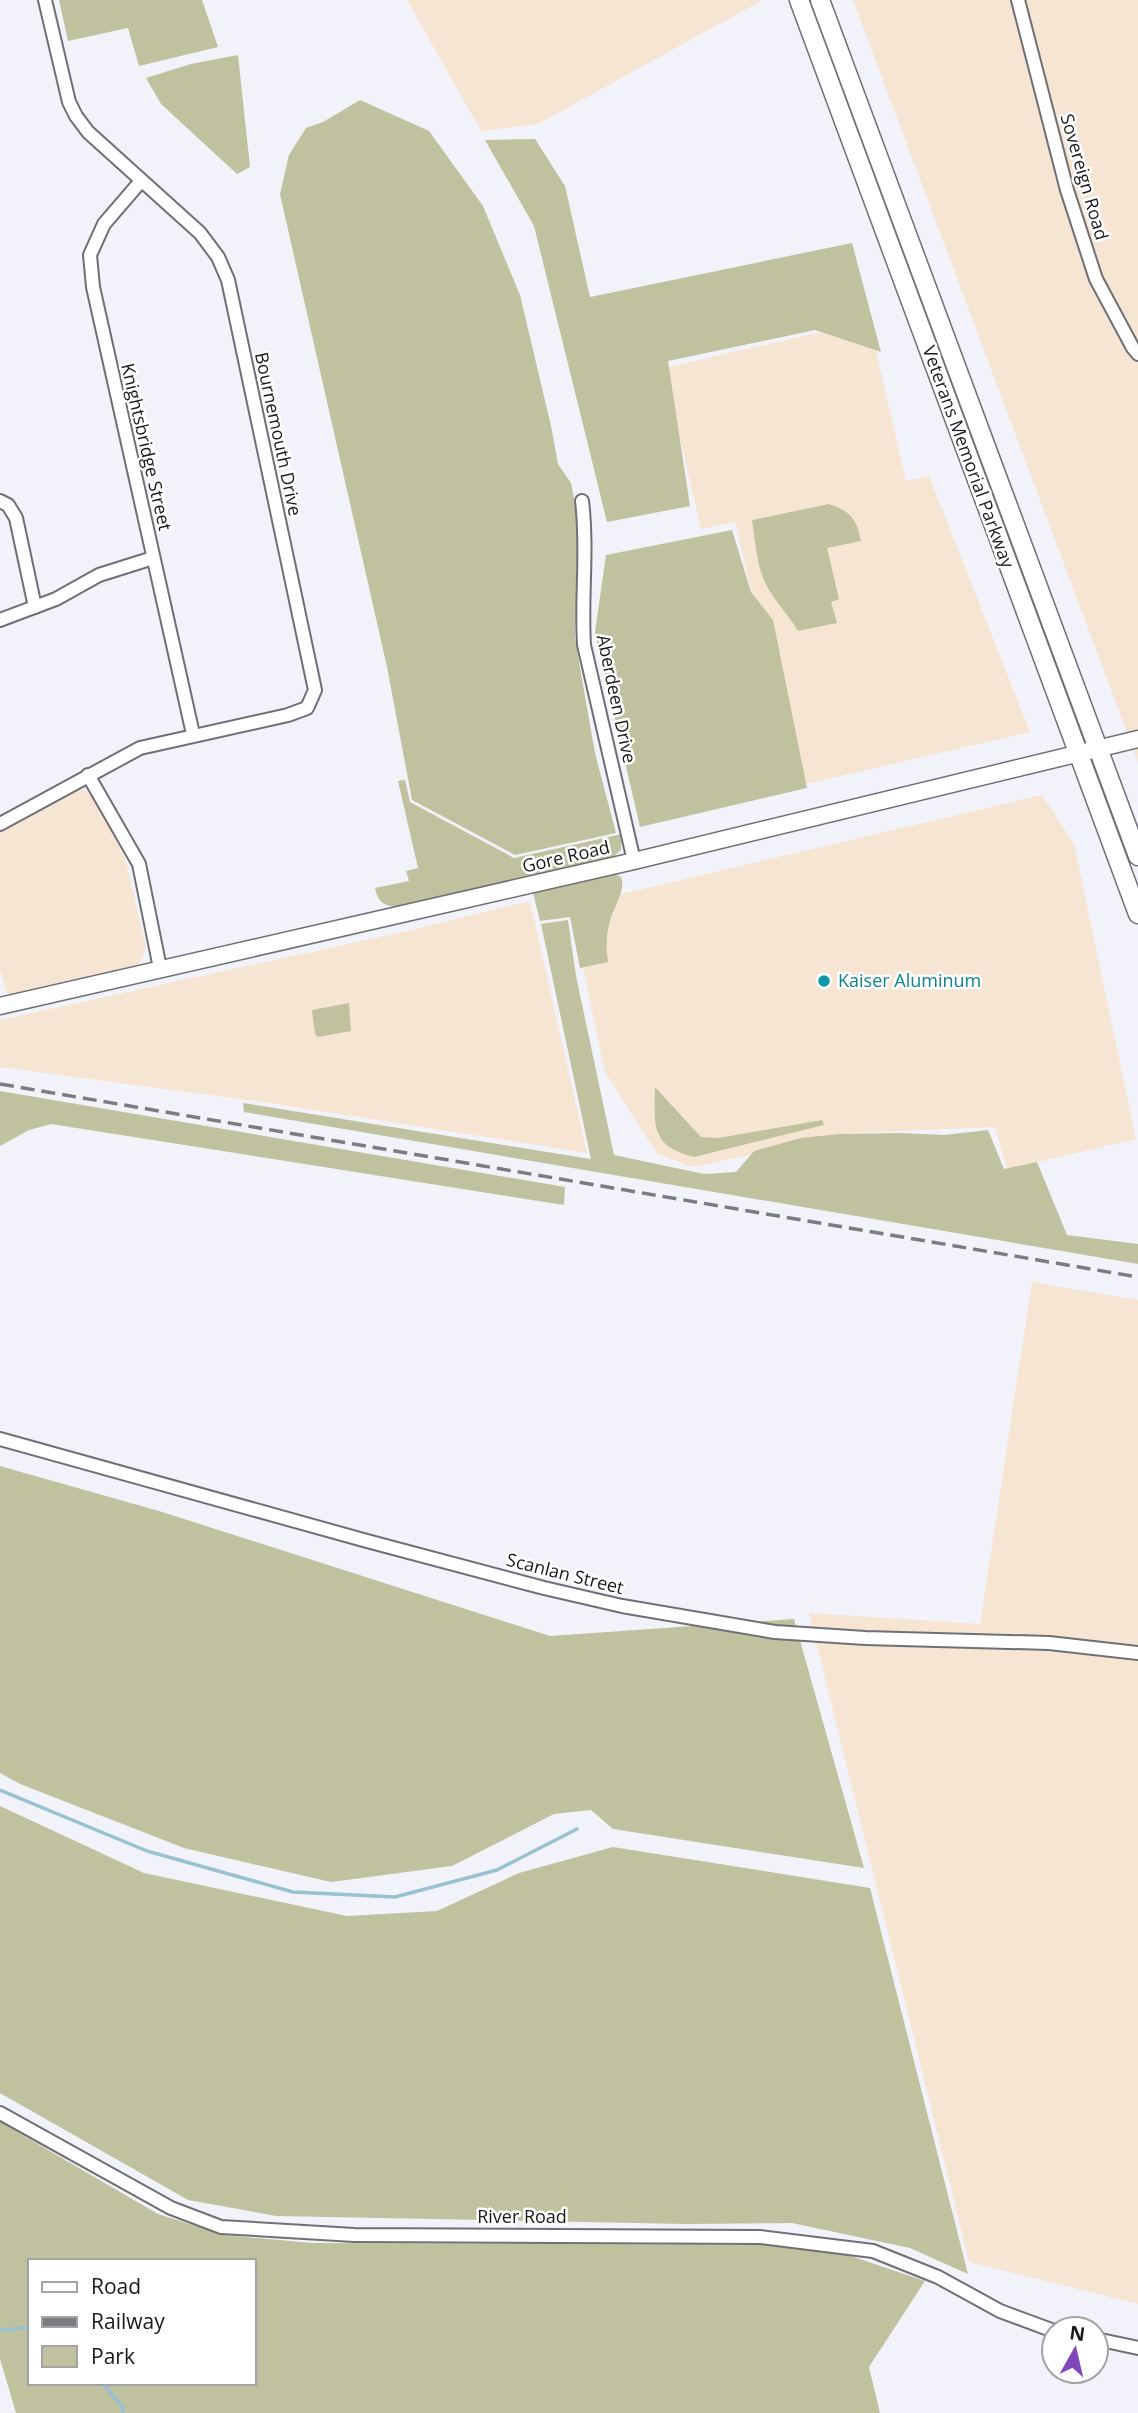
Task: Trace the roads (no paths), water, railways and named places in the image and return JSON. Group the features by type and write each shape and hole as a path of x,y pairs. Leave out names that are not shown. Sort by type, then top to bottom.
{"highway":[{"name":"Veterans Memorial Parkway","path":"799,0 1138,914"},
{"name":"Veterans Memorial Parkway","path":"820,0 1138,856"}],"main road":[{"name":"Gore Road","path":"0,1006 634,861 1138,739"}],"street":[{"name":"Bournemouth Drive","path":"0,824 140,748 192,734 288,715 307,708 315,690 228,280 219,257 200,233 88,132 76,116 69,102 45,0"},
{"name":"Sovereign Road","path":"1018,0 1067,190 1096,279 1138,354"},
{"name":"Knightsbridge Street","path":"141,181 104,224 90,255 93,287 192,734"},
{"path":"0,501 8,505 16,518 35,607"},
{"name":"Aberdeen Drive","path":"582,501 586,545 582,613 584,645 634,861"},
{"path":"0,620 35,607 99,575 153,558"},
{"path":"88,775 139,864 160,968"},
{"name":"Scanlan Street","path":"0,1439 367,1541 622,1606 775,1632 865,1638 1049,1643 1138,1653"},
{"name":"River Road","path":"0,2113 171,2208 221,2227 354,2235 760,2237 873,2251 938,2277 1000,2311 1040,2326"},
{"path":"1110,2342 1138,2348"}],"waterway":[{"path":"0,1790 147,1851 293,1892 395,1897 497,1870 577,1829"},
{"path":"0,2330 28,2329"},
{"path":"104,2385 123,2407 123,2413"}],"railway":[{"path":"0,1084 1138,1277"}],"place":[{"name":"Kaiser Aluminum","path":"824,981"}]}
